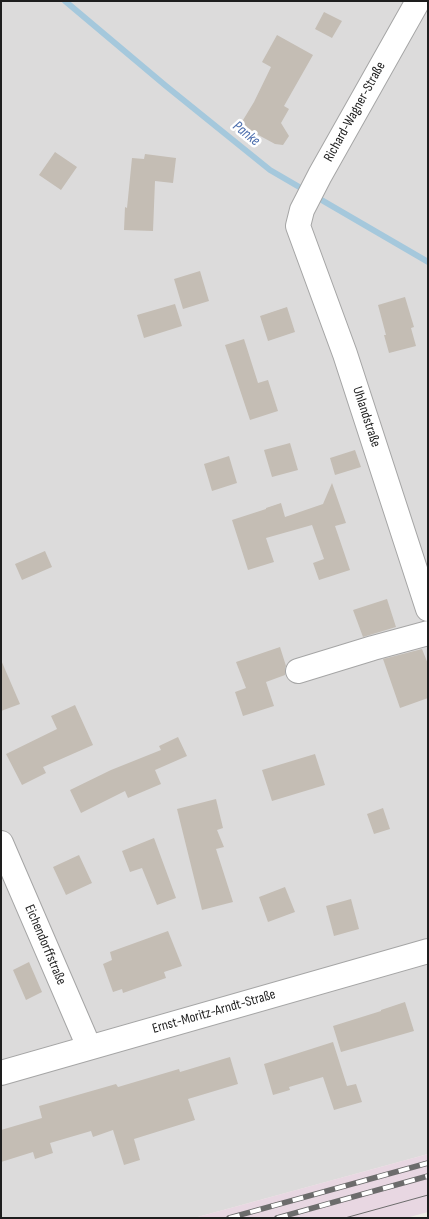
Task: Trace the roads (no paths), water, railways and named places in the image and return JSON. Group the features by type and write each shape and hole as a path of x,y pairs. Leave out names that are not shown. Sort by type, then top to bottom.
{"street":[{"name":"Richard-Wagner-Straße","path":"300,218 320,175 418,1"},
{"name":"Uhlandstraße","path":"300,218 428,609"},
{"path":"298,671 354,653 428,633"},
{"name":"Eichendorffstraße","path":"1,843 89,1047"},
{"name":"Ernst-Moritz-Arndt-Straße","path":"1,1073 428,951"}],"waterway":[{"name":"Panke","path":"65,1 270,170 428,262"}],"tram line":[{"path":"345,1218 428,1195"}],"railway":[{"path":"229,1218 428,1163"},
{"path":"277,1218 428,1176"}]}
